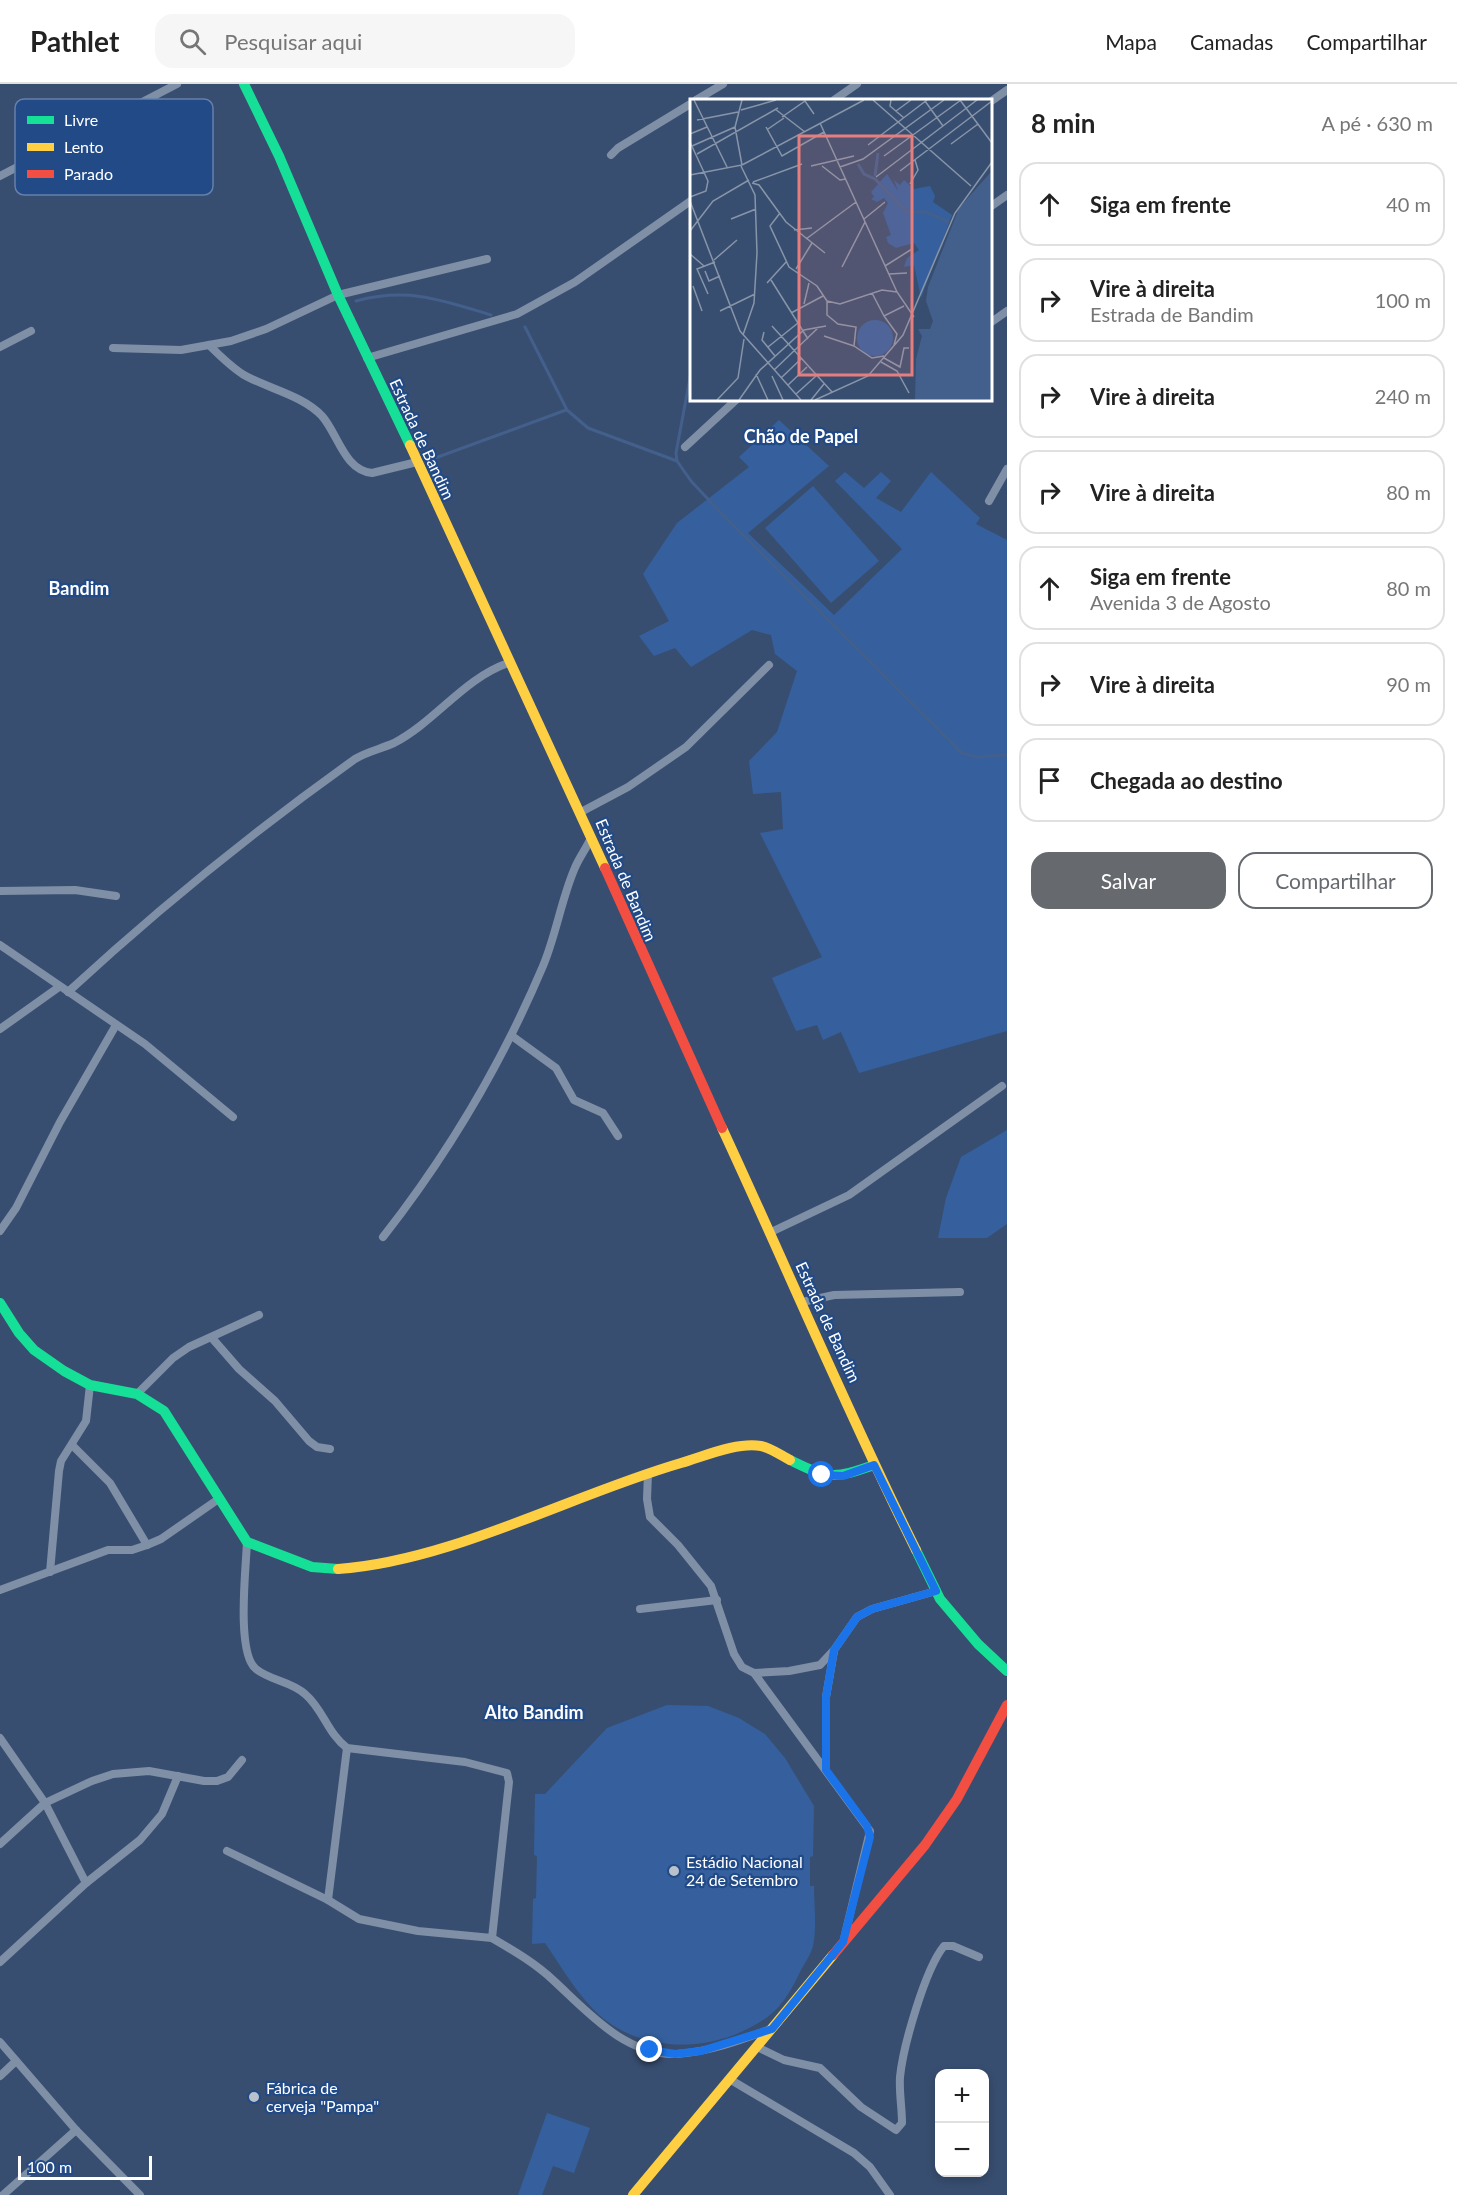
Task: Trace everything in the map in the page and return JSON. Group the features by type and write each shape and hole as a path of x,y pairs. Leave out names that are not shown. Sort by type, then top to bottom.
{"street":[{"path":"148,99 177,84"},
{"name":"Estrada de Bandim","path":"244,84 279,156 338,295 508,663 581,812 639,949 802,1302 874,1465 936,1591 964,1630 1007,1671"},
{"path":"698,99 723,84"},
{"path":"835,99 857,84"},
{"path":"992,101 1007,90"},
{"path":"611,156 618,148 690,104"},
{"path":"0,176 15,168"},
{"path":"992,206 1007,195"},
{"path":"367,358 517,314 575,282 690,202"},
{"path":"113,348 154,350 209,345 266,329 338,295 487,259"},
{"path":"992,322 1007,311"},
{"path":"0,347 31,331"},
{"path":"209,345 243,374 313,409 328,425 343,452 365,472 372,473 417,462"},
{"path":"685,447 736,400"},
{"path":"989,501 1007,469"},
{"path":"68,992 166,903 248,837 355,759 369,750 394,743 479,675 508,663"},
{"path":"581,812 628,787 686,747 769,665"},
{"path":"383,1237 426,1182 512,1036 544,965 574,870 591,838"},
{"path":"0,891 75,890 116,896"},
{"path":"0,945 145,1044 233,1117"},
{"path":"0,1029 59,987"},
{"path":"0,1232 16,1208 60,1122 116,1025"},
{"path":"512,1036 556,1068 574,1100 603,1113 618,1136"},
{"path":"769,1233 849,1195 1002,1086"},
{"path":"802,1302 834,1295 960,1292"},
{"path":"0,1303 34,1350 90,1385 137,1394 164,1411 247,1542 245,1608 247,1656 250,1664 258,1671 296,1686 306,1694 334,1736 347,1748 465,1762 507,1773 509,1782 492,1938"},
{"path":"137,1394 172,1358 189,1347 259,1315"},
{"path":"212,1338 239,1370 275,1401 309,1441 317,1447 330,1449"},
{"path":"50,1572 61,1461 86,1421 90,1385"},
{"path":"72,1445 110,1483 147,1545"},
{"path":"247,1542 312,1567 362,1567 440,1549 648,1473 753,1445 777,1452 813,1472 830,1476 843,1476 874,1465"},
{"path":"648,1473 646,1499 651,1517 703,1575 717,1600 734,1654 742,1667 754,1673 870,1831 843,1942"},
{"path":"0,1590 108,1550 132,1550 147,1545 161,1539 220,1498"},
{"path":"754,1673 789,1671 820,1665 834,1650 857,1617 872,1609 936,1591"},
{"path":"640,1609 717,1600"},
{"path":"826,1770 826,1697 834,1650"},
{"path":"633,2195 731,2080 843,1942 891,1889 941,1823 1007,1705"},
{"path":"0,1738 45,1803 86,1883"},
{"path":"328,1900 347,1748"},
{"path":"0,1844 45,1803 113,1774 149,1771 204,1781 217,1781 228,1777 242,1760"},
{"path":"0,1962 86,1883 140,1840 155,1824 178,1776"},
{"path":"227,1851 328,1900 359,1919 377,1924 457,1936 492,1938 524,1956 597,2021 624,2039 650,2050 675,2054 701,2051 772,2029"},
{"path":"757,2047 784,2060 820,2068 861,2107 896,2130 902,2124 900,2081 902,2063 927,1972 934,1958 944,1946 953,1946 980,1957"},
{"path":"0,2042 76,2130 140,2195"},
{"path":"0,2076 16,2061"},
{"path":"731,2080 848,2148 870,2167 890,2195"},
{"path":"3,2195 76,2130"}],"shaded area":[{"path":"779,420 829,466 748,533 834,615 902,549 835,481 845,472 864,488 881,472 891,481 876,498 901,512 931,472 980,518 976,524 1007,540 1007,1031 859,1073 841,1032 823,1040 817,1025 796,1031 772,978 822,957 760,833 783,829 781,792 753,794 749,761 777,732 797,671 775,654 771,635 752,630 691,667 675,648 654,656 639,636 669,621 643,574 677,523 749,467 739,457"},
{"path":"813,486 879,561 831,603 765,528"},
{"path":"1007,1130 1007,1224 987,1238 938,1238 946,1198 961,1157"},
{"name":"Estádio Nacional 24 de Setembro","path":"667,1705 708,1706 739,1718 765,1734 785,1758 814,1806 813,1856 810,1857 810,1886 814,1886 813,1946 788,1994 770,2015 752,2027 711,2042 668,2044 627,2033 608,2022 581,1996 545,1943 532,1944 537,1856 534,1855 535,1794 545,1794 607,1728"},
{"path":"547,2113 590,2128 574,2173 553,2166 542,2195 518,2195"}],"waterway":[{"path":"356,301 392,295 409,295 440,300 491,315"},
{"path":"525,327 567,410 588,428 677,461 691,481 721,513 962,753 977,757 1007,755"},
{"path":"677,461 676,453 690,378"},
{"path":"427,461 566,410"}],"traffic: fast":[{"path":"244,84 279,156 338,295 410,445"},
{"path":"0,1303 19,1333 34,1350 64,1371 90,1385 137,1394 164,1411 247,1542 312,1567 338,1569"},
{"path":"790,1460 814,1471 831,1475 849,1473 874,1465"},
{"path":"916,1550 940,1599 978,1644 1007,1671"}],"traffic: slow":[{"path":"410,445 605,868"},
{"path":"722,1128 841,1392 916,1550"},
{"path":"338,1569 424,1554 511,1525 639,1476 710,1453 751,1445 772,1450 790,1460"},
{"path":"633,2195 833,1955"}],"traffic: jam":[{"path":"605,868 722,1128"},
{"path":"833,1955 925,1845 957,1799 1007,1705"}],"place":[{"name":"Estádio Nacional 24 de Setembro","path":"674,1871"},
{"name":"Fábrica de cerveja \"Pampa\"","path":"254,2097"}],"district":[{"name":"Chão de Papel","path":"801,437"},
{"name":"Bandim","path":"79,589"},
{"name":"Alto Bandim","path":"534,1713"}],"route":[{"path":"650,2050 675,2054 701,2051 772,2029 843,1942 870,1831 826,1770 826,1697 834,1650 857,1617 872,1609 936,1591 874,1465 838,1477 822,1475"}]}
